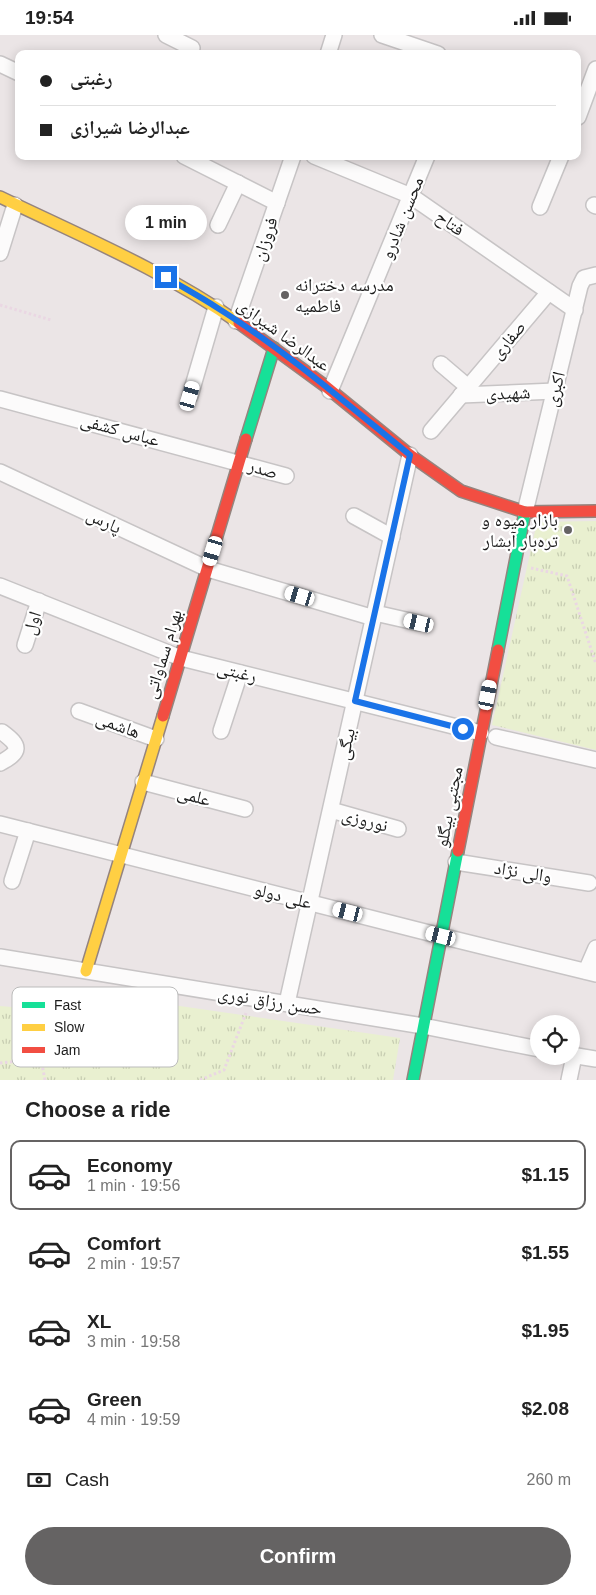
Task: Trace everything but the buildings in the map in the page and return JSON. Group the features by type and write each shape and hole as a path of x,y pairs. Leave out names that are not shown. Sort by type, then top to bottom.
{"street":[{"path":"166,35 193,46"},
{"path":"329,50 334,35"},
{"path":"382,35 426,50"},
{"path":"0,64 15,71"},
{"path":"584,107 596,69"},
{"path":"192,160 277,203"},
{"name":"فروزان","path":"236,321 292,160"},
{"name":"فتاح","path":"324,160 411,196 575,310"},
{"name":"محسن شادرو","path":"330,391 425,160"},
{"path":"540,207 559,160"},
{"path":"218,225 238,183"},
{"name":"عبدالرضا شیرازی","path":"0,197 149,268 216,307 274,348 410,455 461,491 525,512 596,511"},
{"path":"0,253 14,205"},
{"name":"اکبری","path":"525,512 580,286 584,278 596,274"},
{"name":"صفاری","path":"431,431 549,292"},
{"path":"190,396 216,307"},
{"name":"بهرام سماواتی","path":"86,971 274,348"},
{"path":"441,364 464,391"},
{"name":"شهیدی","path":"464,391 555,391"},
{"name":"عباس کشفی","path":"0,399 240,462"},
{"name":"بیگی","path":"287,1003 410,455"},
{"name":"صدر","path":"240,462 286,476"},
{"name":"پارس","path":"0,472 208,569 375,616 419,623"},
{"name":"مجتبی بیگلو","path":"413,1080 456,862 488,735 525,512"},
{"path":"354,516 392,537"},
{"name":"رغبتی","path":"0,586 180,658 596,760"},
{"name":"اول","path":"25,645 39,601"},
{"path":"221,731 240,673"},
{"name":"هاشمی","path":"79,711 156,739"},
{"path":"0,763 14,755 16,750 14,741 2,732"},
{"name":"علمی","path":"143,782 245,809"},
{"name":"نوروزی","path":"331,811 398,829"},
{"name":"علی دولو","path":"0,824 441,936 591,972"},
{"path":"12,881 28,831"},
{"name":"والی نژاد","path":"456,862 590,883"},
{"path":"591,972 596,948"},
{"name":"حسن رزاق نوری","path":"0,957 423,1025 530,1047"},
{"path":"580,1056 596,1059"},
{"path":"569,1080 571,1065"}],"path":[{"path":"0,305 51,320"},
{"path":"515,564 567,576 596,664"},
{"path":"200,1080 224,1070 252,998"},
{"path":"43,1067 45,1080"}],"green space":[{"path":"596,521 596,750 492,725 537,522"},
{"path":"0,1006 12,1007 12,1067 178,1067 178,1006 400,1038 393,1080 0,1080"}],"traffic: fast":[{"path":"246,439 274,348"},
{"path":"498,650 525,512"},
{"path":"413,1080 458,851"}],"traffic: slow":[{"path":"0,197 92,240 152,271 211,304 239,323"},
{"path":"86,971 163,716"}],"traffic: jam":[{"path":"239,323 324,385 410,455 461,491 525,512 596,511"},
{"path":"163,716 246,439"},
{"path":"458,851 498,650"}],"place":[{"name":"مدرسه دخترانه فاطمیه","path":"285,295"},
{"name":"بازار میوه و تره‌بار آبشار","path":"568,530"}],"route":[{"path":"166,277 216,307 274,348 324,385 410,455 355,701 463,729"}]}
